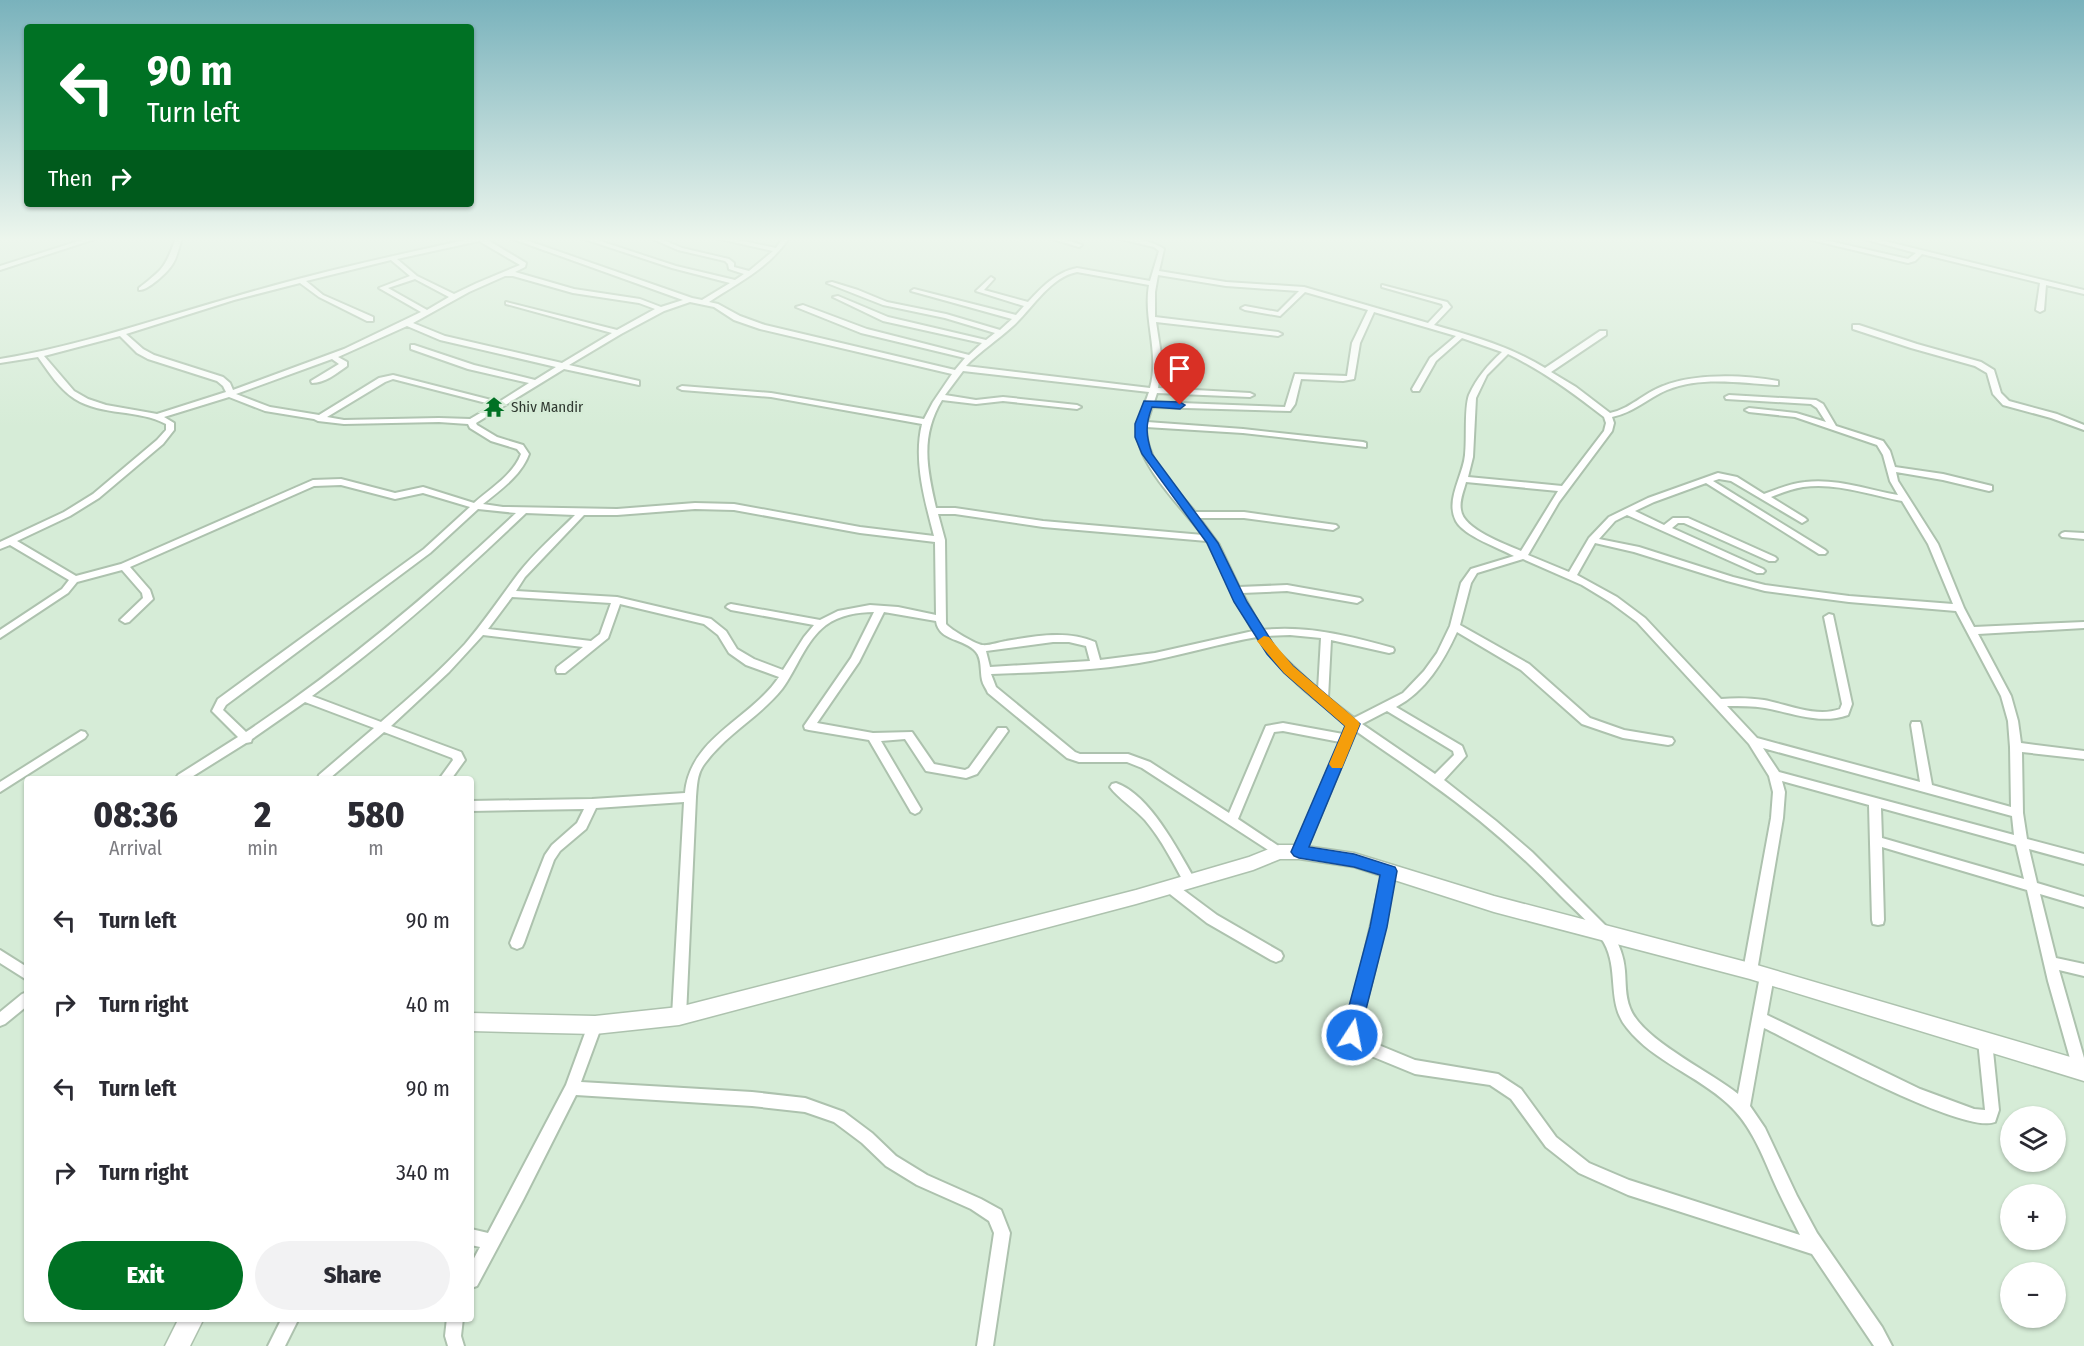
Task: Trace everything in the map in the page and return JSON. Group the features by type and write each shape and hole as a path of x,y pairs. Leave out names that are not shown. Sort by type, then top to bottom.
{"main road":[{"path":"474,1022 595,1025 679,1016 1190,882 1279,852 1299,852 1354,860 1494,904 1758,974 2082,1070"},
{"path":"177,1346 190,1322"}],"street":[{"path":"0,361 40,355 122,334 227,301"},
{"path":"331,301 370,320"},
{"path":"405,301 426,312"},
{"path":"159,416 231,395 331,356 407,323 448,301"},
{"path":"638,301 661,309"},
{"path":"122,334 140,351 151,357 220,380 227,385 231,395 268,409 318,419 371,423 407,420 472,422 618,332 661,309 687,301"},
{"path":"696,301 716,305 758,326 959,371 1154,391 1250,395"},
{"path":"845,301 886,319 985,342"},
{"path":"878,301 946,316 1000,332"},
{"path":"951,301 1017,318"},
{"path":"1016,301 1029,304"},
{"path":"1033,301 1017,318 969,357 940,397 927,422 924,457 932,511 940,540 940,619 945,633 980,649 984,656 986,682 992,690 1071,755 1079,758 1118,758 1137,761 1279,852"},
{"path":"1150,301 1158,364 1154,391 1141,424 1141,437 1147,454 1209,538 1259,633 1288,669 1353,724 1436,781 1512,843 1557,884 1607,935 1616,952 1620,967 1619,998 1622,1012 1632,1026 1665,1053 1743,1107 1761,1132 1778,1172 1817,1248 1884,1346"},
{"path":"1245,308 1275,314 1283,313 1294,301"},
{"path":"1299,852 1353,724 1407,696 1428,674 1442,654 1455,626 1466,583 1474,571 1523,556 1563,489 1608,430 1610,423 1608,416 1601,409 1545,372 1507,351 1461,335 1343,301"},
{"path":"1429,326 1447,307 1445,303 1437,301"},
{"path":"2040,310 2041,301"},
{"path":"507,303 618,332"},
{"path":"800,307 864,331 969,357"},
{"path":"1148,404 1287,409 1291,404 1298,376 1343,379 1351,377 1356,343 1372,309"},
{"path":"1152,319 1278,334"},
{"path":"407,323 443,338 636,383"},
{"path":"1856,327 1978,364 1991,372 1997,394 2006,403 2054,416 2084,428"},
{"path":"1545,372 1603,333"},
{"path":"1416,389 1433,360 1461,335"},
{"path":"414,346 471,367 537,383"},
{"path":"1507,351 1484,374 1472,399 1469,457 1456,510 1461,522 1472,531 1523,556 1572,575 1620,604 1641,620 1753,741 1775,775 1779,792 1758,974 1760,1018 1743,1107"},
{"path":"0,546 67,514 120,478 170,430 170,423 159,416 84,401 68,390 40,355"},
{"path":"315,381 334,372 344,364 331,356"},
{"path":"318,419 382,380 393,377 502,405"},
{"path":"1608,416 1623,412 1646,397 1684,382 1712,380 1775,383"},
{"path":"682,388 794,398 927,422"},
{"path":"940,397 976,402 1003,399 1077,407"},
{"path":"1729,397 1813,402 1820,406 1832,426"},
{"path":"1749,410 1796,415 1832,426 1880,443 1888,453 1890,469 1905,499 1933,544 1959,608 2006,696 2013,721 2016,747 2017,813 2021,841 2050,963 2082,1070"},
{"path":"247,739 217,711 222,702 427,551 516,470 524,460 525,454 520,447 494,439 473,426 472,422"},
{"path":"1141,424 1243,430 1363,445"},
{"path":"1890,469 1943,477 1989,488"},
{"path":"1572,575 1592,540 1612,519 1626,511 1718,476 1728,477 1802,520"},
{"path":"1463,479 1492,483 1544,485 1563,489"},
{"path":"1708,481 1822,552"},
{"path":"0,635 66,591 75,580 124,566 313,483 341,482 395,496 423,490 476,506 503,510 617,512 695,506 734,507 860,530 940,540"},
{"path":"1763,497 1796,486 1810,484 1847,488 1905,499"},
{"path":"185,776 247,739 306,698 471,559 524,510"},
{"path":"932,511 955,511 1043,524 1209,538"},
{"path":"1626,511 1760,571"},
{"path":"325,776 441,675 482,632 522,575 582,512"},
{"path":"1192,515 1244,515 1333,527"},
{"path":"1665,529 1676,520 1685,520 1772,559"},
{"path":"2065,535 2084,536"},
{"path":"1592,540 1636,549 1765,588 1849,599 1959,608"},
{"path":"10,541 75,580"},
{"path":"124,566 147,592 148,599 125,621"},
{"path":"1235,590 1287,588 1357,600"},
{"path":"509,594 616,600 707,621 722,633 734,651 750,662 785,675"},
{"path":"561,670 594,645 608,628 616,600"},
{"path":"732,607 820,623"},
{"path":"679,1016 691,779 699,763 709,749 762,705 820,623 846,611 881,609 907,611 940,619"},
{"path":"881,609 855,659 809,726 873,737 909,735 930,768 966,774 973,771 1002,731"},
{"path":"1719,703 1760,704 1820,716 1838,716 1844,712 1847,704 1829,616"},
{"path":"1971,631 2084,625"},
{"path":"1455,626 1525,667 1586,721 1623,734 1668,741"},
{"path":"482,632 594,645"},
{"path":"985,671 1096,664 1161,655 1259,633 1293,632 1326,635 1389,650"},
{"path":"1323,699 1326,635"},
{"path":"980,649 1025,640 1078,640 1090,644 1096,664"},
{"path":"306,698 457,755 459,760 448,776"},
{"path":"1388,707 1458,748 1460,756 1436,781"},
{"path":"1916,725 1926,786"},
{"path":"1232,820 1270,729 1283,727 1347,739"},
{"path":"0,788 81,735"},
{"path":"873,737 915,809"},
{"path":"1753,741 1926,786 2017,813"},
{"path":"2016,747 2084,755"},
{"path":"1775,775 2084,859"},
{"path":"1116,787 1150,815 1190,882"},
{"path":"474,806 592,804 690,797"},
{"path":"518,943 549,858 556,848 582,826 592,804"},
{"path":"1875,804 1878,920"},
{"path":"1877,841 2084,902"},
{"path":"1389,871 1371,958 1353,1025 1352,1035 1359,1044 1415,1067 1493,1079 1516,1094 1551,1142 1584,1168 1649,1194 1817,1248"},
{"path":"1170,887 1212,919 1276,956"},
{"path":"0,956 24,972"},
{"path":"2050,963 2084,970"},
{"path":"0,1020 24,1000"},
{"path":"1760,1018 1882,1079 1953,1110 1984,1119 1990,1117 1992,1110 1985,1041"},
{"path":"474,1275 572,1088 595,1025"},
{"path":"572,1088 752,1099 805,1105 839,1117 867,1138 891,1161 922,1180 976,1204 995,1216 1002,1233 985,1346"},
{"path":"474,1238 493,1242"},
{"path":"276,1346 289,1322"},
{"path":"455,1322 453,1336 456,1346"}],"slow traffic":[{"path":"1264,641 1288,669 1353,724 1337,764"}],"place":[{"name":"Shiv Mandir","path":"494,407"}],"route":[{"path":"1180,405 1148,404 1141,424 1141,437 1147,454 1212,543 1240,602 1272,651 1288,669 1353,724 1299,852 1354,860 1389,871 1352,1035"}]}
